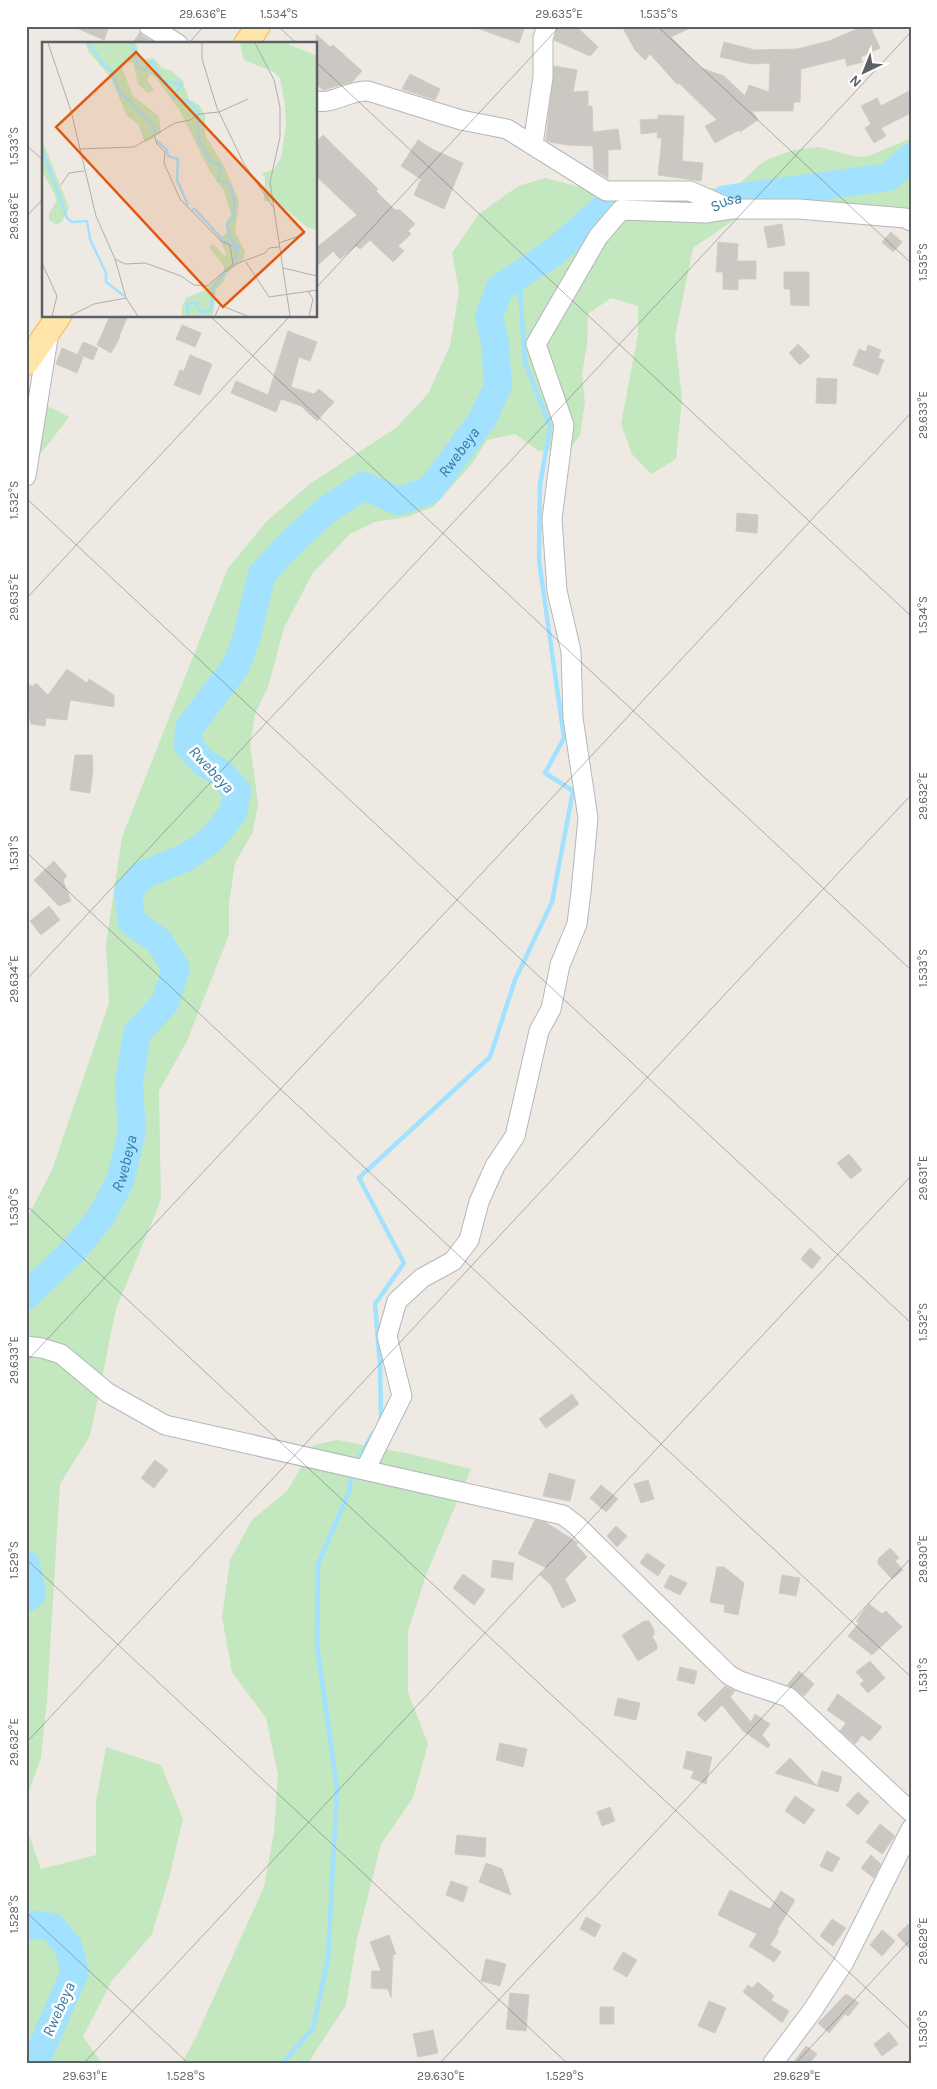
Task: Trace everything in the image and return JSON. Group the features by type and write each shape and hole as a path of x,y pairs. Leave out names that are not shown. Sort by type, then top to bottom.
{"main road":[{"path":"247,42 258,26"},
{"path":"26,363 54,323"}],"street":[{"path":"149,26 175,42"},
{"path":"533,144 543,77 543,38 547,26"},
{"path":"318,100 328,102 359,90 368,91 462,120 507,129 606,191 690,191 731,209"},
{"path":"365,1470 402,1396 387,1336 398,1301 422,1278 453,1261 469,1240 479,1202 495,1166 515,1136 539,1031 551,1009 560,966 577,924 588,818 573,718 571,651 557,591 552,519 564,425 536,344 598,237 621,210 705,213 731,209 798,209 905,218 911,221"},
{"path":"26,476 54,323"},
{"path":"26,1346 42,1348 60,1354 108,1393 165,1424 564,1515 729,1675 740,1681 788,1696 911,1812"},
{"path":"773,2063 812,2011 844,1962 911,1830"}],"green space":[{"path":"911,138 911,208 864,205 734,220 693,248 675,337 682,400 676,459 651,474 632,454 621,424 638,334 638,306 611,298 588,314 587,344 582,374 585,402 580,436 570,448 539,451 515,434 487,440 472,464 433,507 407,517 375,522 350,534 312,574 284,628 268,687 255,714 250,744 258,803 253,832 235,863 229,904 229,935 187,1041 159,1091 161,1200 116,1309 90,1436 60,1484 47,1699 41,1758 26,1799 26,1220 52,1170 109,1003 106,944 122,837 228,568 267,521 311,483 396,428 428,394 450,346 459,291 452,253 479,214 518,186 545,178 583,188 617,185 703,189 729,187 740,183 758,166 769,159 793,150 819,147 857,157 869,156"},
{"path":"26,395 69,417 26,469"},
{"path":"338,1440 415,1455 471,1469 426,1575 408,1631 408,1692 428,1744 413,1798 381,1844 357,1939 346,2005 308,2063 182,2063 195,2039 264,1887 274,1832 278,1775 266,1718 232,1672 222,1617 230,1560 252,1520 287,1491 314,1445"},
{"path":"106,1747 161,1765 183,1819 169,1878 152,1934 111,1982 83,2037 102,2063 26,2063 26,1826 41,1869 96,1855 96,1802"}],"building":[{"path":"72,26 109,26 104,40"},
{"path":"477,26 525,26 519,43 477,28"},
{"path":"558,26 576,26 598,47 590,56 554,40"},
{"path":"622,26 694,26 671,37 700,67 698,67 724,76 745,96 749,85 769,92 770,63 751,64 720,57 724,42 755,50 797,49 829,41 864,26 870,26 880,48 861,57 862,62 847,66 845,58 801,69 800,102 794,102 793,111 752,111 758,120 740,132 739,130 715,143 705,126 717,120 679,83 677,84 650,54 645,60 635,50"},
{"path":"140,32 153,42 133,42"},
{"path":"316,34 330,47 333,45 362,71 352,82 323,90 318,86 318,42 316,42"},
{"path":"554,66 577,70 573,92 588,91 588,106 592,106 593,132 618,129 621,149 608,150 608,178 594,170 593,146 567,145 546,140"},
{"path":"410,74 440,89 435,100 402,89"},
{"path":"911,90 911,113 881,128 886,136 874,143 865,128 871,124 861,106 877,98 881,106"},
{"path":"658,115 684,116 682,161 703,163 701,181 658,175 662,138 657,138 658,132 641,134 640,120 658,119"},
{"path":"323,135 378,189 376,191 395,210 400,210 415,224 408,231 411,234 398,246 404,251 393,262 370,240 360,249 356,246 340,259 333,251 318,265 318,246 357,215 318,178 318,140"},
{"path":"418,140 432,149 463,163 444,209 414,195 421,179 401,166"},
{"path":"782,224 785,245 768,248 764,227"},
{"path":"891,232 902,242 893,252 882,242"},
{"path":"718,242 738,244 737,261 756,261 756,279 738,279 738,290 723,289 723,272 716,272"},
{"path":"784,272 809,272 809,306 791,305 790,289 784,289"},
{"path":"109,318 127,318 111,353 97,345"},
{"path":"182,325 201,333 195,347 176,339"},
{"path":"288,331 317,342 310,361 299,357 291,387 314,394 319,389 334,402 317,421 301,406 281,399 276,412 231,393 236,381 268,395"},
{"path":"83,342 98,348 93,360 78,354"},
{"path":"798,344 810,356 800,365 789,353"},
{"path":"868,345 881,350 878,358 884,360 878,375 853,365 859,349 866,352"},
{"path":"62,348 83,357 77,373 56,364"},
{"path":"190,355 212,364 200,395 174,385 180,370 184,371"},
{"path":"817,378 837,379 836,404 816,403"},
{"path":"737,513 758,515 757,533 736,531"},
{"path":"67,669 87,683 89,679 114,695 114,707 70,700 67,720 46,718 45,726 31,724 26,704 26,684 33,686 36,683 48,695"},
{"path":"75,755 92,755 93,769 90,793 70,790"},
{"path":"54,861 67,876 63,880 71,901 59,906 34,880"},
{"path":"49,906 60,920 41,935 30,921"},
{"path":"849,1154 862,1170 851,1179 837,1163"},
{"path":"810,1248 821,1258 812,1269 801,1259"},
{"path":"572,1394 579,1404 546,1428 539,1419"},
{"path":"155,1460 168,1470 154,1488 141,1478"},
{"path":"549,1473 575,1480 570,1501 543,1496"},
{"path":"648,1480 654,1499 641,1503 634,1484"},
{"path":"601,1485 618,1499 606,1512 590,1498"},
{"path":"535,1520 545,1522 578,1543 576,1545 587,1557 565,1579 576,1601 562,1608 551,1585 540,1575 547,1568 518,1554"},
{"path":"616,1526 627,1536 617,1547 607,1536"},
{"path":"890,1548 899,1558 895,1561 903,1570 892,1579 878,1564 878,1559"},
{"path":"647,1553 665,1565 658,1576 640,1563"},
{"path":"493,1560 514,1563 512,1580 491,1577"},
{"path":"717,1567 724,1567 744,1583 738,1615 724,1612 725,1605 710,1602"},
{"path":"463,1574 485,1590 474,1605 453,1588"},
{"path":"670,1575 687,1583 680,1595 664,1587"},
{"path":"782,1575 800,1578 796,1596 779,1593"},
{"path":"869,1604 882,1614 886,1611 902,1627 872,1655 848,1636 859,1623 856,1621"},
{"path":"644,1621 649,1621 654,1630 654,1635 652,1636 657,1649 638,1661 622,1635"},
{"path":"870,1661 885,1678 868,1693 860,1684 864,1681 856,1672"},
{"path":"680,1667 697,1671 694,1684 677,1680"},
{"path":"799,1671 814,1684 804,1696 787,1685"},
{"path":"725,1686 735,1691 730,1697 751,1722 755,1714 770,1724 762,1735 770,1745 768,1748 743,1731 722,1705 705,1722 697,1714"},
{"path":"838,1694 882,1727 870,1741 862,1735 855,1744 840,1731 846,1723 827,1710"},
{"path":"618,1698 640,1703 636,1720 614,1715"},
{"path":"500,1743 527,1749 523,1767 496,1760"},
{"path":"687,1751 712,1757 706,1784 691,1778 694,1771 683,1768"},
{"path":"790,1758 817,1786 775,1773"},
{"path":"822,1771 842,1777 838,1792 817,1786"},
{"path":"858,1792 869,1802 858,1815 846,1805"},
{"path":"795,1796 815,1810 804,1824 785,1811"},
{"path":"610,1807 615,1821 602,1826 597,1812"},
{"path":"880,1824 895,1836 882,1854 866,1842"},
{"path":"457,1835 486,1838 485,1857 455,1854"},
{"path":"827,1851 840,1858 832,1872 820,1866"},
{"path":"871,1855 881,1864 874,1878 861,1868"},
{"path":"486,1863 502,1869 511,1895 479,1882"},
{"path":"451,1881 468,1887 463,1902 446,1895"},
{"path":"730,1890 770,1909 781,1891 795,1900 770,1945 781,1952 774,1962 749,1946 757,1934 718,1915"},
{"path":"586,1917 601,1925 595,1937 580,1929"},
{"path":"832,1919 846,1928 833,1946 820,1936"},
{"path":"911,1922 911,1950 897,1935"},
{"path":"882,1930 895,1941 882,1956 870,1945"},
{"path":"389,1935 396,1954 393,1955 391,1998 388,1989 371,1988 372,1971 381,1971 370,1942"},
{"path":"623,1952 637,1960 627,1977 613,1969"},
{"path":"486,1959 506,1964 500,1986 481,1981"},
{"path":"758,1982 774,1996 771,2000 789,2011 782,2023 743,1992 748,1985 752,1988"},
{"path":"510,1993 529,1995 526,2031 506,2029"},
{"path":"846,1994 859,2003 848,2016 845,2014 829,2033 818,2023"},
{"path":"709,2001 726,2008 715,2033 698,2026"},
{"path":"600,2007 614,2007 614,2024 600,2024"},
{"path":"433,2030 438,2053 418,2057 413,2034"},
{"path":"889,2032 898,2044 882,2056 874,2044"},
{"path":"806,2046 817,2054 810,2063 793,2063"}],"waterway":[{"name":"Rwebeya","path":"26,1296 74,1250 100,1218 120,1181 132,1132 129,1083 137,1033 165,1003 176,969 159,941 132,922 128,892 143,875 187,857 212,839 233,813 237,791 222,774 202,761 188,745 189,728 236,666 246,640 262,574 292,542 329,508 363,486 399,501 430,490 482,420 498,386 495,343 489,316 500,288 554,252 613,200 661,195 710,208 726,199 889,177 911,157"},
{"path":"381,1420 380,1365 375,1304 404,1263 359,1178 490,1057 515,980 552,902 573,791 545,773 564,738 539,560 540,485 550,427 525,362 519,275"},
{"path":"356,1463 373,1433"},
{"path":"283,2063 313,2028 328,1959 337,1788 317,1646 318,1564 349,1492 352,1472"},
{"name":"Rwebeya","path":"26,1564 32,1594 26,1598"},
{"name":"Rwebeya","path":"26,1924 52,1927 68,1946 75,1972 35,2063"}],"water label":[{"name":"Susa","path":"726,201"}]}
